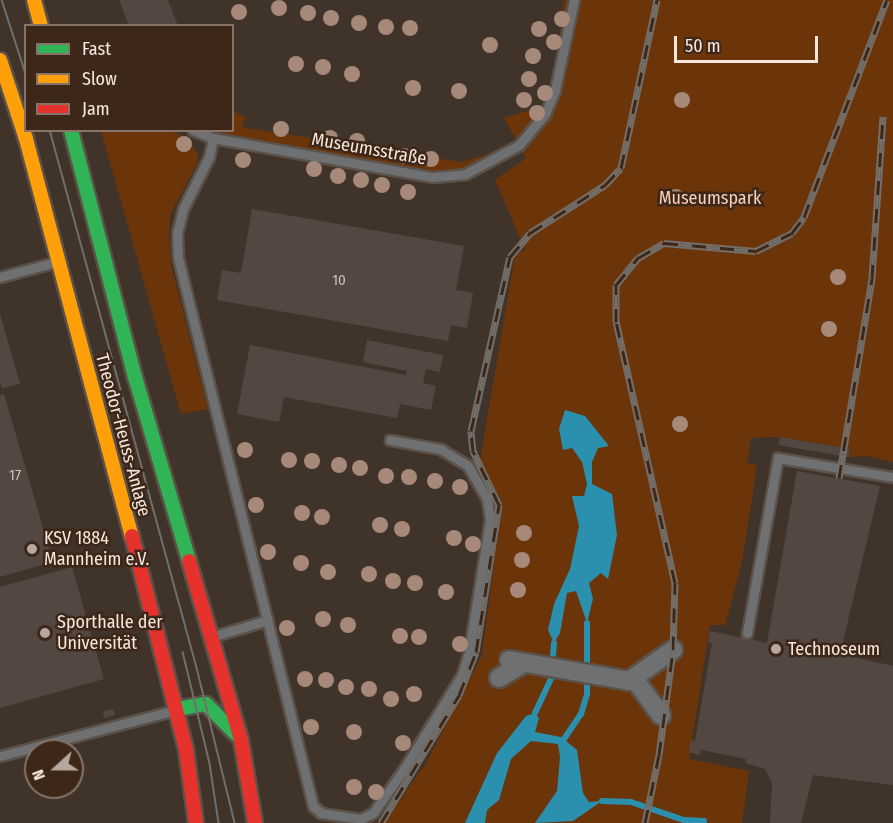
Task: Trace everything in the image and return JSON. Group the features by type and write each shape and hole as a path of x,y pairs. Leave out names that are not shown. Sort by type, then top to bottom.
{"main road":[{"path":"34,0 40,24"},
{"name":"Theodor-Heuss-Anlage","path":"0,60 58,261 177,709 196,823"},
{"name":"Theodor-Heuss-Anlage","path":"72,132 145,410 241,740 255,823"},
{"path":"177,709 206,704 224,717 241,740"}],"street":[{"path":"632,680 673,650"},
{"path":"499,678 517,661 632,680 661,716"}],"lane":[{"name":"Museumsstraße","path":"197,132 213,138 433,177 465,174 519,145 545,114 555,90 574,0"},
{"path":"213,138 209,157 183,209 177,233 178,258 313,806 321,813 361,819 373,813 462,675 473,633 490,519 487,499 467,465 440,449 390,440"},
{"path":"0,277 58,261"},
{"path":"747,633 778,458 893,477"},
{"path":"212,637 268,620"},
{"path":"0,756 177,709"}],"green space":[{"name":"Museumspark","path":"564,0 893,0 893,462 866,456 849,457 850,449 780,437 751,438 747,462 757,466 742,562 725,625 710,625 689,759 749,771 742,823 375,823 389,814 425,765 482,655 500,516 498,496 480,461 515,254 525,250 495,180 526,158 504,118 551,104"},
{"path":"234,111 246,117 241,127 461,162 496,152 464,170 433,172 235,139 210,132 234,132"},
{"path":"101,132 175,132 188,140 198,154 198,162 171,213 169,229 171,265 208,409 181,414"}],"water":[{"path":"565,410 585,416 609,446 598,448 592,462 592,484 612,494 617,535 608,579 601,573 589,583 593,599 587,623 576,591 567,593 560,633 554,643 548,630 554,604 570,569 579,526 572,496 584,496 587,484 582,462 572,448 563,450 559,429"},
{"path":"535,713 539,718 535,732 561,737 577,750 583,793 589,802 602,801 573,821 535,823 557,791 560,757 558,744 531,741 511,759 499,800 487,810 485,823 465,823 497,753 526,716"}],"building":[{"path":"119,0 168,0 177,24 128,24"},
{"path":"252,209 464,246 456,290 473,293 467,328 451,325 448,341 217,300 222,270 241,273"},
{"path":"0,314 20,384 2,388 0,382"},
{"path":"367,340 443,355 440,372 426,369 423,383 436,386 431,410 400,404 397,418 284,397 279,422 237,414 250,345 406,375 407,371 363,362"},
{"path":"4,394 46,538 51,540 48,545 53,562 0,577 0,396"},
{"path":"780,437 850,449 849,457 779,445"},
{"name":"Technoseum","path":"797,471 880,486 840,654 893,666 893,785 813,775 801,823 770,823 772,783 765,769 746,763 746,759 701,750 700,755 689,752 691,740 695,741 712,643 708,643 710,631 767,643"},
{"name":"Sporthalle der Universität","path":"72,567 104,679 0,708 0,587"},
{"path":"113,709 115,715 104,718 103,711"}],"waterway":[{"path":"564,739 581,714 587,694 587,623"},
{"path":"535,713 551,678 554,643"},
{"path":"602,801 631,802 684,820 704,821"}],"tram line":[{"path":"2,0 24,68"},
{"path":"51,132 197,668 235,823"},
{"path":"183,652 210,764 219,823"}],"railway":[{"path":"381,823 459,695 476,652 499,505 473,451 471,431 510,257 530,233 605,185 621,168 657,0"},
{"path":"645,823 659,755 673,650 675,583 616,322 616,285 638,258 664,243 756,251 792,233 804,217 887,0"},
{"path":"839,478 872,278 883,116"}],"traffic: fast":[{"path":"72,132 135,377 189,561"},
{"path":"177,709 206,704 237,735"}],"traffic: slow":[{"path":"34,0 40,24"},
{"path":"0,60 26,139 132,536"}],"traffic: jam":[{"path":"132,536 186,750 196,823"},
{"path":"189,561 241,740 255,823"}],"place":[{"name":"KSV 1884 Mannheim e.V.","path":"32,549"},
{"name":"Sporthalle der Universität","path":"45,633"},
{"name":"Technoseum","path":"776,649"}]}
